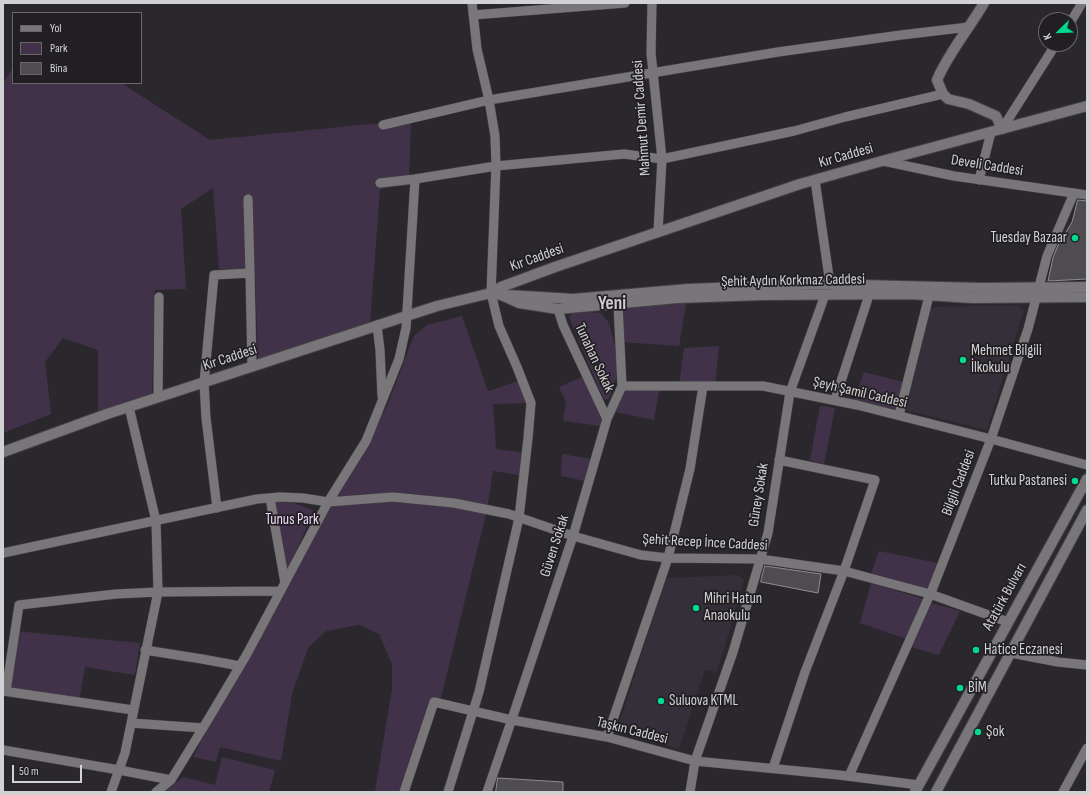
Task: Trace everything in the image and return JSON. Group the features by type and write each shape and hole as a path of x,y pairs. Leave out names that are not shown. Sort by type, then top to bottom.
{"main road":[{"path":"984,3 944,64 937,80 943,94 948,99 969,104 996,116 1002,129"},
{"name":"Kır Caddesi","path":"3,452 158,397 377,325 437,306 490,293 501,287 555,267 814,180 1087,106"},
{"name":"Şehit Aydın Korkmaz Caddesi","path":"490,293 541,298 573,299 696,288 830,284 981,288 1087,297"},
{"name":"Şehit Aydın Korkmaz Caddesi","path":"501,295 519,303 558,309 677,298 763,295 869,295 972,298 1038,293 1087,287"},
{"name":"Atatürk Bulvarı","path":"917,788 1087,479"},
{"name":"Atatürk Bulvarı","path":"936,792 1087,510"}],"street":[{"path":"448,792 473,711 493,634 519,518 531,403 499,326 490,293 496,166 495,136 489,100 477,49 472,3"},
{"path":"474,15 625,3"},
{"name":"Mahmut Demir Caddesi","path":"652,3 651,53 662,159 658,232"},
{"path":"1076,12 1082,3"},
{"path":"383,125 489,100 778,52 969,27"},
{"path":"1002,129 1051,52"},
{"path":"380,182 415,179 496,166 624,154 662,159 794,132 845,117 943,94"},
{"path":"979,180 991,132"},
{"name":"Develi Caddesi","path":"882,161 954,176 1087,195"},
{"path":"156,792 171,780 203,728 240,666 328,502 366,441 399,359 405,336 408,315 415,179"},
{"path":"814,180 830,284"},
{"name":"Bilgili Caddesi","path":"849,776 930,594 991,439 1028,329 1047,256 1074,193"},
{"path":"248,199 252,367"},
{"path":"217,508 206,418 204,383 214,275 250,273"},
{"name":"Güney Sokak","path":"690,792 695,762 734,652 768,533 790,392 825,295"},
{"path":"835,400 869,295"},
{"path":"899,415 929,296"},
{"path":"158,397 159,297"},
{"name":"Güven Sokak","path":"486,792 512,720 573,536 608,419 622,386 618,304"},
{"name":"Tunahan Sokak","path":"558,309 563,325 608,419"},
{"path":"377,325 380,350 382,399"},
{"name":"Şeyh Şamil Caddesi","path":"622,386 763,386 835,400 899,415 1087,465"},
{"path":"607,737 668,558 690,469 703,386"},
{"path":"111,792 125,753 158,592 156,521 129,407"},
{"path":"772,768 805,672 844,571 875,480 779,460"},
{"name":"Şehit Recep İnce Caddesi","path":"3,553 257,499 303,498 328,502 393,497 454,503 509,514 573,536 641,556 668,558 760,559 844,571 930,594 1008,622"},
{"path":"270,498 285,583"},
{"path":"133,710 5,691 19,605 116,594 158,592 280,591"},
{"path":"145,650 240,666"},
{"path":"1010,653 1058,662 1087,665"},
{"name":"Taşkın Caddesi","path":"404,792 434,702 512,720 607,737 695,762 849,776 917,788"},
{"path":"131,723 203,728"},
{"path":"1063,792 1087,748"},
{"path":"3,750 171,780"}],"shaded area":[{"name":"Mehmet Bilgili İlkokulu","path":"1018,305 1024,310 987,430 905,410 930,307"},
{"path":"739,575 744,580 717,672 705,670 679,749 617,730 666,578"}],"green space":[{"path":"12,70 12,84 123,84 210,140 411,120 409,185 380,189 370,323 258,359 255,271 219,269 213,188 181,209 186,289 155,290 152,393 98,411 98,350 63,338 45,362 51,414 3,433 3,83"},
{"path":"687,298 679,346 621,342 618,304"},
{"path":"572,313 601,313 609,323 616,350 617,376 609,399 605,400 569,317"},
{"path":"462,316 488,391 522,380 531,403 493,404 496,449 527,453 524,476 493,471 487,510 441,698 434,702 404,792 375,792 392,689 392,664 379,634 359,625 326,631 308,648 292,694 281,761 220,747 216,762 193,757 235,674 328,502 387,406 414,336 427,325"},
{"path":"719,346 715,386 679,386 684,348"},
{"path":"864,372 907,383 899,415 853,404"},
{"path":"582,377 604,419 601,426 563,421 566,402 559,387"},
{"path":"622,386 660,386 654,420 611,411"},
{"path":"820,406 835,408 824,464 810,460"},
{"path":"562,454 591,459 585,481 561,476"},
{"name":"Tunus Park","path":"271,500 289,501 314,511 285,576"},
{"path":"879,551 938,563 927,590 871,574"},
{"path":"871,583 924,599 907,639 860,623"},
{"path":"932,603 960,611 939,655 911,647"},
{"path":"15,631 140,643 135,675 85,667 79,702 6,691"},
{"path":"222,757 275,770 269,792 163,792 183,777 215,785"}],"building":[{"name":"Tuesday Bazaar","path":"1078,200 1087,201 1087,279 1048,281 1053,258 1058,245 1072,222"},
{"path":"765,566 821,574 818,593 761,582"},
{"path":"498,778 563,782 563,792 496,792"}],"place":[{"name":"Tuesday Bazaar","path":"1075,238"},
{"name":"Mehmet Bilgili İlkokulu","path":"963,360"},
{"name":"Tutku Pastanesi","path":"1075,481"},
{"name":"Mihri Hatun Anaokulu","path":"696,608"},
{"name":"Hatice Eczanesi","path":"976,650"},
{"name":"BİM","path":"960,688"},
{"name":"Suluova KTML","path":"661,701"},
{"name":"Şok","path":"978,732"}],"district":[{"name":"Yeni","path":"612,304"}]}
